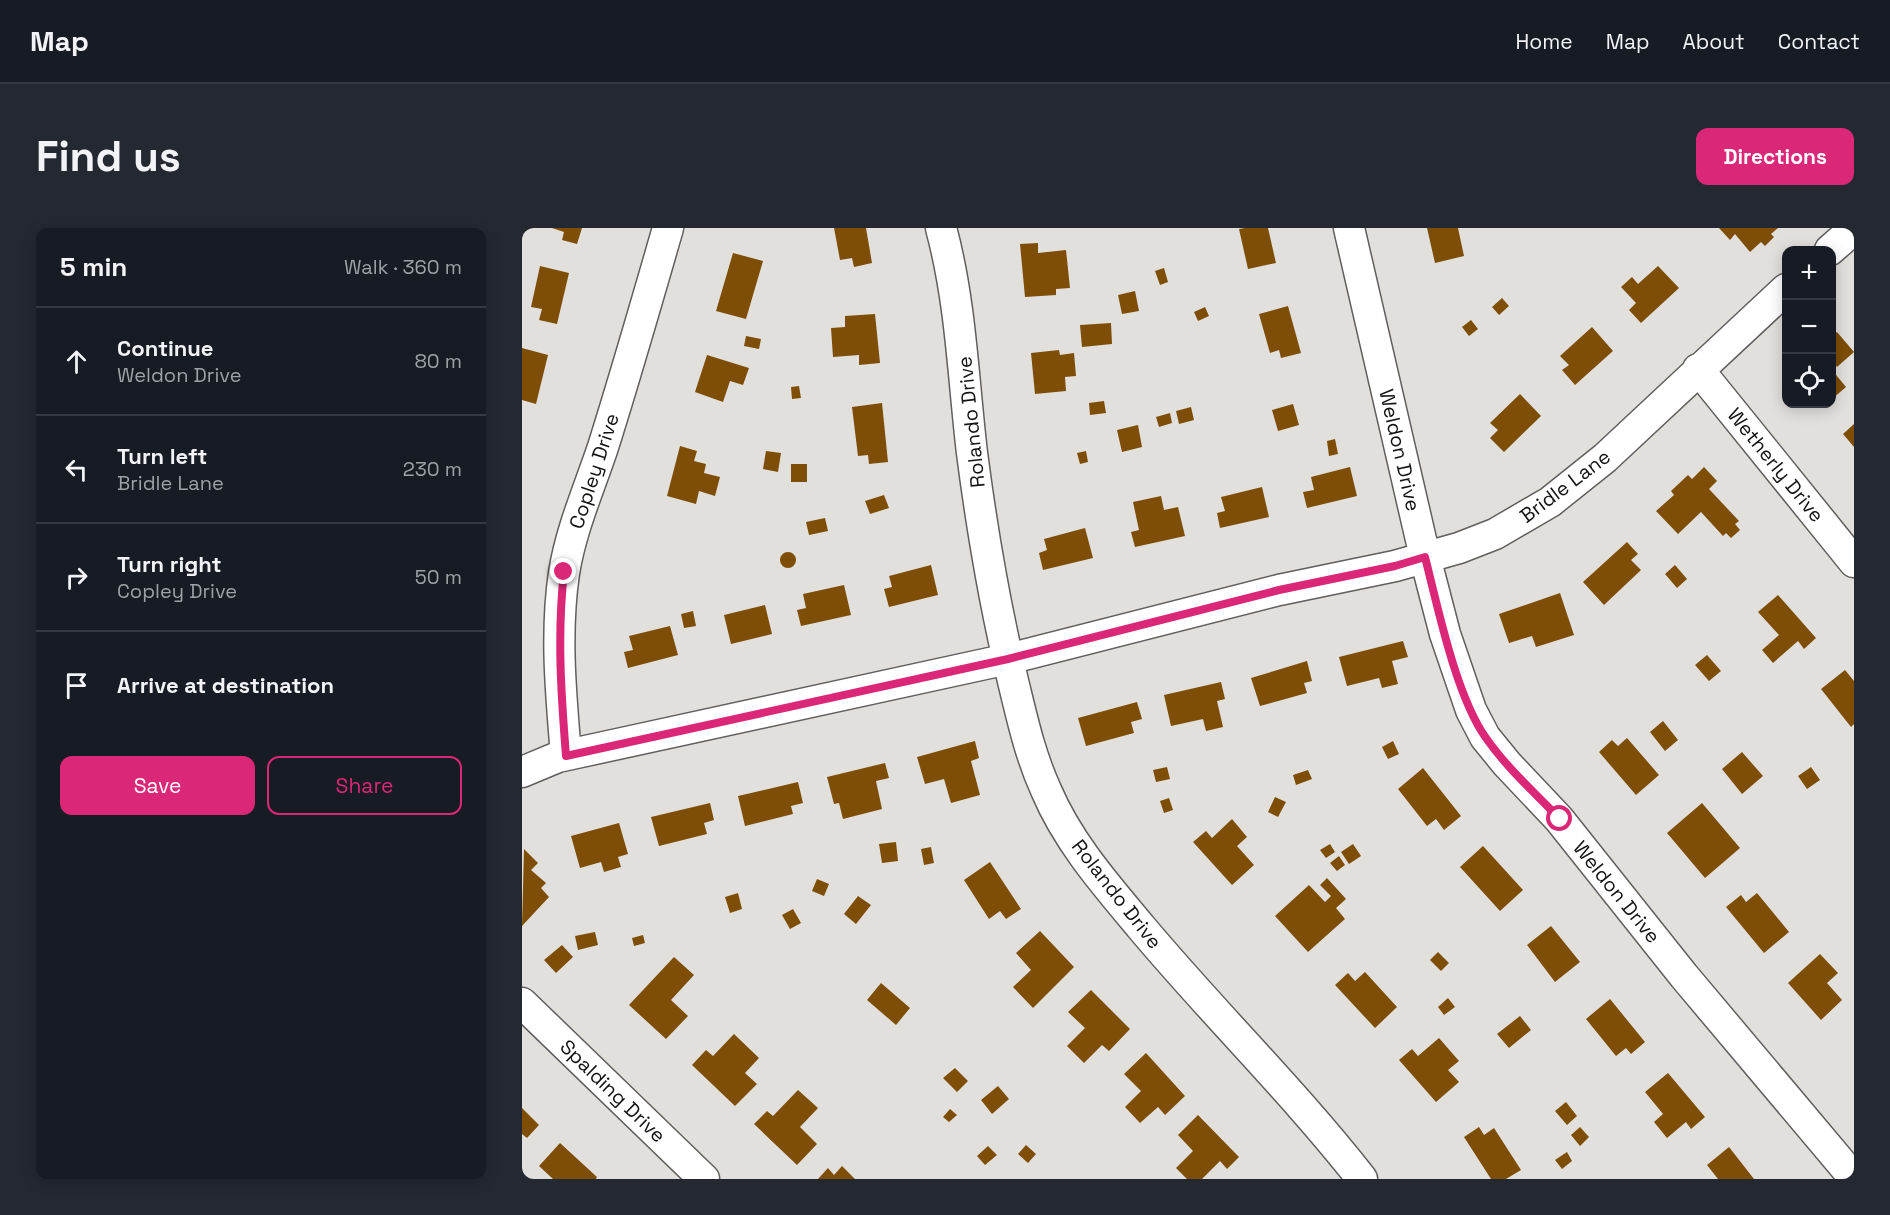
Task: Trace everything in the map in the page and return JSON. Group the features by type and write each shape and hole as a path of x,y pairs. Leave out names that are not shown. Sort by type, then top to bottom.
{"street":[{"name":"Copley Drive","path":"566,756 559,665 559,617 564,572 578,516 602,450 668,228"},
{"name":"Rolando Drive","path":"941,228 953,271 972,452 991,587 1030,749 1046,791 1070,837 1091,866 1161,951 1324,1131 1362,1179"},
{"name":"Weldon Drive","path":"1348,228 1445,634 1467,699 1485,736 1507,764 1560,819 1684,976 1854,1178"},
{"path":"1835,246 1854,230"},
{"name":"Bridle Lane","path":"522,772 566,756 1008,659 1279,590 1395,566 1459,548 1496,534 1550,502 1605,458 1698,369 1782,294"},
{"name":"Wetherly Drive","path":"1698,369 1854,562"},
{"name":"Spalding Drive","path":"522,1003 704,1179"}],"building":[{"path":"552,228 582,228 577,244 562,240 564,232"},
{"path":"834,228 866,228 872,263 854,267 852,258 840,260"},
{"path":"1268,228 1276,263 1248,269 1239,229"},
{"path":"1427,228 1458,228 1464,256 1435,263"},
{"path":"1719,228 1778,228 1771,234 1774,237 1765,246 1761,242 1750,252 1735,234 1730,240"},
{"path":"1038,243 1038,253 1066,250 1070,288 1056,289 1056,295 1025,297 1020,244"},
{"path":"733,253 763,261 746,319 716,311"},
{"path":"540,266 569,273 557,324 539,320 542,309 531,307"},
{"path":"1658,266 1679,288 1641,323 1629,310 1636,303 1621,287 1632,277 1638,284"},
{"path":"1164,268 1168,282 1160,285 1155,271"},
{"path":"1135,291 1139,311 1122,314 1118,295"},
{"path":"1502,298 1509,306 1499,315 1492,307"},
{"path":"1288,306 1301,353 1281,358 1279,350 1270,353 1259,314"},
{"path":"1205,307 1209,316 1198,321 1194,312"},
{"path":"875,314 880,363 859,365 859,355 833,357 831,328 845,327 845,316"},
{"path":"1471,320 1478,329 1469,336 1462,327"},
{"path":"1111,323 1112,344 1082,347 1080,325"},
{"path":"1592,327 1613,351 1575,385 1562,370 1569,365 1560,356"},
{"path":"1836,333 1854,352 1837,367 1836,366"},
{"path":"746,336 761,339 759,349 744,346"},
{"path":"522,348 548,355 536,404 522,400"},
{"path":"1059,350 1060,355 1074,353 1076,376 1065,377 1066,391 1035,394 1031,353"},
{"path":"707,355 749,368 743,385 730,381 723,402 695,392"},
{"path":"1836,375 1846,387 1836,396"},
{"path":"799,386 801,398 792,399 791,387"},
{"path":"1520,394 1541,416 1504,452 1490,438 1498,430 1490,423"},
{"path":"1104,401 1106,413 1090,415 1089,403"},
{"path":"882,403 888,462 869,464 868,455 858,456 852,407"},
{"path":"1293,404 1299,425 1278,431 1272,410"},
{"path":"1191,407 1194,420 1179,424 1176,411"},
{"path":"1170,413 1172,423 1159,427 1156,417"},
{"path":"1854,424 1854,447 1843,434"},
{"path":"1138,425 1142,447 1122,452 1117,430"},
{"path":"1335,439 1338,454 1329,456 1327,441"},
{"path":"680,446 697,451 694,461 706,464 704,473 720,477 715,496 699,491 696,504 667,496"},
{"path":"766,451 781,453 778,472 763,469"},
{"path":"1086,451 1088,462 1080,464 1077,453"},
{"path":"791,464 807,464 807,482 791,482"},
{"path":"1350,467 1357,496 1307,508 1303,492 1314,490 1311,477"},
{"path":"1704,467 1717,481 1709,489 1739,521 1735,524 1740,530 1731,538 1726,533 1723,536 1701,512 1678,534 1656,511 1674,495 1671,491 1688,475 1692,479"},
{"path":"1262,487 1269,517 1220,528 1217,513 1225,511 1221,497"},
{"path":"884,495 889,508 870,514 865,501"},
{"path":"1161,496 1164,510 1178,507 1185,536 1135,547 1131,532 1139,530 1133,502"},
{"path":"825,518 828,531 809,535 806,522"},
{"path":"1085,528 1093,558 1043,570 1039,553 1047,550 1044,539"},
{"path":"1627,542 1638,554 1631,560 1641,570 1604,605 1583,582"},
{"path":"788,552 794,554 796,560 794,566 788,568 782,566 780,560 782,554"},
{"path":"931,565 938,595 889,607 884,589 892,587 889,576"},
{"path":"1675,565 1687,579 1677,588 1665,574"},
{"path":"844,585 851,615 801,626 797,610 806,608 803,594"},
{"path":"1560,593 1574,635 1536,647 1532,636 1509,643 1499,614"},
{"path":"1778,595 1816,638 1804,649 1798,641 1773,663 1762,650 1779,635 1758,612"},
{"path":"765,605 772,634 731,644 724,615"},
{"path":"693,611 696,626 684,628 681,614"},
{"path":"670,626 678,655 628,668 624,652 633,650 629,636"},
{"path":"1403,641 1408,657 1392,661 1398,684 1382,688 1379,678 1347,686 1339,657"},
{"path":"1707,655 1721,671 1709,681 1695,665"},
{"path":"1307,661 1312,681 1304,683 1307,693 1260,706 1251,678"},
{"path":"1845,670 1854,681 1854,724 1851,727 1821,689"},
{"path":"1221,682 1225,699 1217,701 1223,727 1206,731 1203,719 1171,726 1164,695"},
{"path":"1137,702 1142,719 1131,722 1134,733 1086,746 1078,718"},
{"path":"1663,721 1678,740 1665,751 1650,732"},
{"path":"1627,738 1659,775 1636,795 1599,752 1612,740 1618,746"},
{"path":"975,741 979,758 971,761 980,795 951,803 944,779 925,784 917,757"},
{"path":"1393,741 1399,754 1388,759 1382,747"},
{"path":"1742,752 1763,776 1742,794 1722,769"},
{"path":"885,763 889,778 876,781 882,809 843,819 839,803 834,804 827,777"},
{"path":"1167,767 1170,779 1156,782 1153,770"},
{"path":"1811,767 1820,780 1807,789 1798,776"},
{"path":"1423,768 1461,816 1444,830 1436,819 1427,826 1398,789"},
{"path":"1308,770 1312,779 1296,785 1293,775"},
{"path":"798,782 803,803 791,806 793,814 745,826 738,796"},
{"path":"1275,797 1286,802 1278,817 1268,812"},
{"path":"1169,798 1173,810 1164,813 1160,801"},
{"path":"710,803 714,820 704,823 707,834 659,846 651,817"},
{"path":"1702,803 1740,848 1705,878 1667,833"},
{"path":"1232,819 1247,837 1237,846 1254,865 1232,885 1193,842 1206,831 1212,838"},
{"path":"619,823 628,854 618,857 621,867 604,872 601,862 580,868 571,836"},
{"path":"896,842 898,861 882,863 879,844"},
{"path":"1330,844 1335,852 1326,858 1320,850"},
{"path":"1353,844 1361,856 1349,864 1341,852"},
{"path":"1483,846 1523,890 1500,911 1460,867"},
{"path":"931,847 934,863 924,865 921,849"},
{"path":"524,849 538,863 531,870 546,883 541,888 549,897 522,926"},
{"path":"1339,856 1345,865 1337,871 1330,863"},
{"path":"990,862 1021,909 1006,919 1000,911 989,919 964,880"},
{"path":"1327,878 1346,899 1336,908 1345,919 1308,952 1275,916 1309,885 1325,902 1331,896 1320,885"},
{"path":"817,879 829,884 824,896 812,891"},
{"path":"738,893 742,909 730,913 725,897"},
{"path":"1757,893 1789,932 1764,953 1726,907 1741,895 1746,902"},
{"path":"858,896 871,905 856,924 844,914"},
{"path":"793,909 801,923 790,929 782,915"},
{"path":"1551,926 1580,962 1555,982 1527,945"},
{"path":"1040,931 1074,967 1033,1008 1013,987 1031,970 1016,953"},
{"path":"595,932 598,945 578,950 575,936"},
{"path":"643,935 645,943 634,946 632,938"},
{"path":"562,945 573,957 556,973 544,960"},
{"path":"1438,952 1449,963 1441,971 1430,960"},
{"path":"1820,954 1838,973 1827,983 1842,1000 1821,1020 1788,983"},
{"path":"674,957 694,975 671,1000 688,1016 666,1039 629,1005"},
{"path":"1365,972 1397,1007 1375,1028 1335,985 1348,973 1355,981"},
{"path":"881,983 910,1008 896,1025 867,1000"},
{"path":"1091,990 1130,1029 1109,1051 1102,1045 1084,1063 1067,1046 1085,1028 1068,1012"},
{"path":"1448,998 1455,1007 1444,1015 1438,1007"},
{"path":"1610,999 1645,1042 1631,1054 1626,1048 1616,1056 1586,1019"},
{"path":"1520,1016 1531,1030 1509,1048 1497,1034"},
{"path":"734,1034 759,1058 745,1073 757,1084 735,1106 692,1065 706,1050 713,1056"},
{"path":"1439,1038 1459,1061 1448,1070 1459,1082 1436,1102 1399,1060 1412,1049 1418,1056"},
{"path":"1146,1053 1185,1096 1165,1115 1158,1107 1140,1123 1125,1107 1141,1091 1124,1074"},
{"path":"955,1068 968,1081 957,1092 943,1078"},
{"path":"1668,1073 1705,1117 1691,1129 1686,1122 1667,1138 1654,1122 1663,1114 1645,1092"},
{"path":"998,1086 1009,1099 992,1114 981,1100"},
{"path":"798,1090 818,1108 800,1127 817,1144 797,1165 754,1124 767,1111 773,1116"},
{"path":"1566,1102 1577,1116 1567,1125 1555,1111"},
{"path":"522,1108 539,1125 527,1138 522,1134"},
{"path":"950,1109 957,1115 949,1122 943,1117"},
{"path":"1198,1115 1239,1157 1227,1169 1220,1161 1202,1179 1187,1179 1176,1168 1193,1151 1178,1135"},
{"path":"1479,1127 1484,1135 1494,1128 1521,1170 1506,1179 1491,1179 1464,1137"},
{"path":"1580,1127 1589,1137 1580,1146 1571,1135"},
{"path":"560,1143 597,1177 596,1179 553,1179 539,1166"},
{"path":"1026,1145 1036,1154 1028,1163 1018,1154"},
{"path":"988,1146 997,1155 985,1165 977,1156"},
{"path":"1729,1147 1754,1179 1718,1179 1707,1165"},
{"path":"1567,1152 1572,1161 1562,1169 1555,1160"},
{"path":"842,1166 855,1179 818,1179 828,1168 834,1175"}],"route":[{"path":"564,572 559,617 559,665 566,756 601,747 669,735 829,696 858,692 1008,659 1279,590 1395,566 1425,557 1445,634 1471,710 1485,736 1507,764 1560,819"}]}
